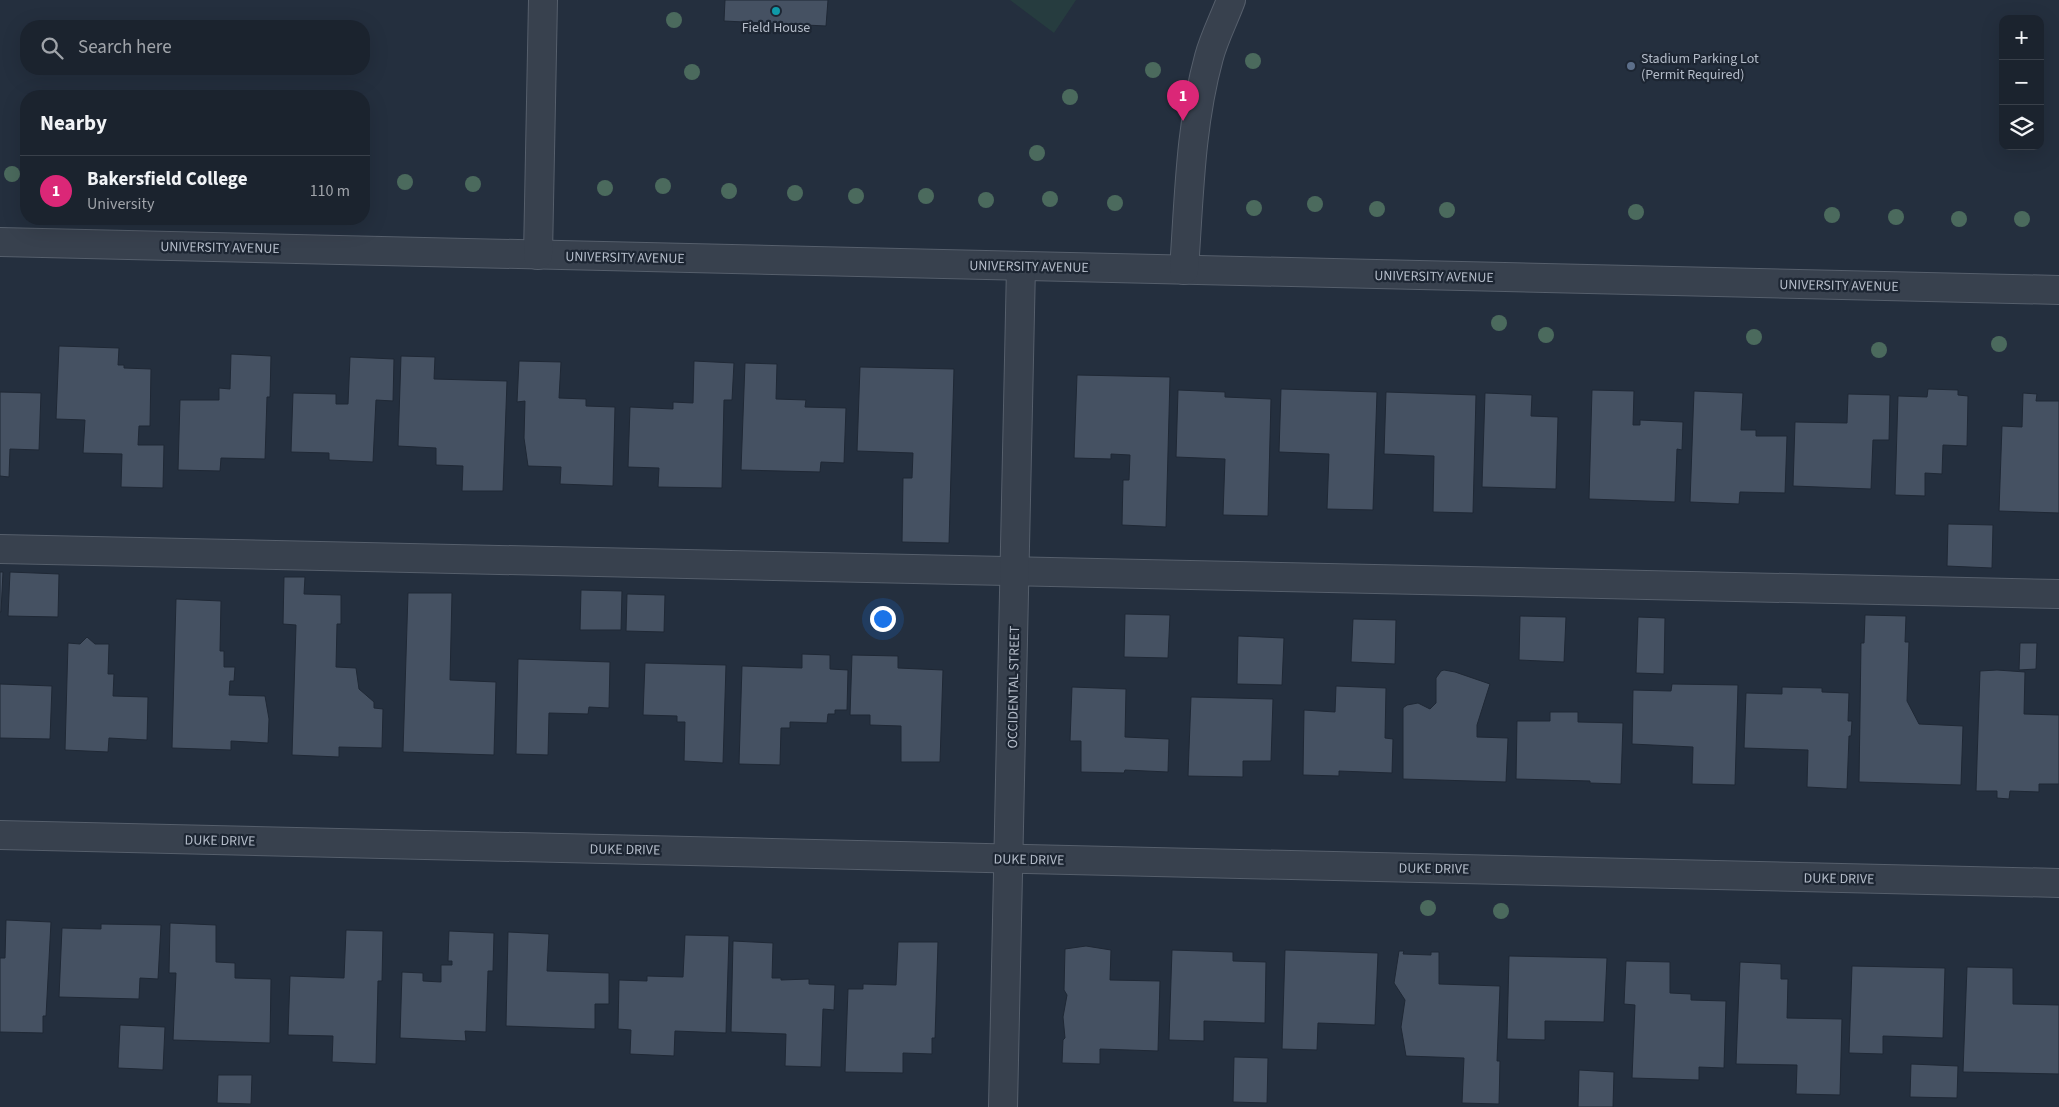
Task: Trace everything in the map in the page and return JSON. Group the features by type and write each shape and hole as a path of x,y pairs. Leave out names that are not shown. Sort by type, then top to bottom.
{"street":[{"path":"538,255 543,0"},
{"path":"1184,270 1196,116 1209,56 1231,0"},
{"name":"UNIVERSITY AVENUE","path":"0,242 2059,290"},
{"name":"OCCIDENTAL STREET","path":"1003,1107 1016,572 1021,266"},
{"path":"0,549 2059,594"},
{"name":"DUKE DRIVE","path":"0,834 2059,883"}],"green space":[{"path":"1010,0 1076,0 1054,33"}],"building":[{"name":"Field House","path":"725,0 828,0 826,26 724,21"},
{"path":"59,346 119,348 118,365 124,365 124,368 151,369 150,426 139,426 138,445 164,445 163,488 121,487 122,454 83,453 85,420 56,419"},
{"path":"231,354 271,356 270,397 267,397 265,459 221,458 220,471 178,470 180,400 219,400 219,388 230,389"},
{"path":"401,356 435,357 434,379 507,381 503,491 462,491 463,466 436,465 436,448 398,446"},
{"path":"350,357 394,359 393,401 376,400 373,462 329,460 329,453 291,452 293,393 336,394 336,404 348,404"},
{"path":"519,361 561,362 559,398 586,399 586,406 615,407 613,486 560,484 561,467 528,466 524,438 525,401 517,402"},
{"path":"694,361 734,363 732,400 724,400 722,488 658,487 659,468 628,467 630,407 673,409 673,402 693,403"},
{"path":"745,363 777,364 776,399 806,400 805,407 846,408 844,463 821,462 820,472 741,470"},
{"path":"860,367 954,369 949,543 902,542 903,478 912,478 913,453 857,451"},
{"path":"1077,375 1170,377 1166,527 1122,525 1123,480 1129,480 1130,455 1111,454 1111,459 1074,458"},
{"path":"1281,389 1377,392 1373,510 1327,509 1329,454 1279,452"},
{"path":"1928,389 1958,390 1958,395 1968,396 1967,446 1943,445 1942,474 1925,473 1925,496 1895,495 1898,396 1927,397"},
{"path":"1178,390 1225,392 1225,397 1271,399 1268,516 1223,515 1225,459 1176,457"},
{"path":"1592,390 1634,391 1633,425 1640,425 1640,420 1683,422 1682,450 1677,449 1675,502 1589,499"},
{"path":"1694,391 1743,393 1741,430 1756,430 1756,436 1787,436 1785,493 1740,492 1739,504 1690,502"},
{"path":"0,392 41,393 39,450 10,449 9,477 0,476"},
{"path":"1386,392 1476,395 1473,513 1433,512 1434,456 1384,454"},
{"path":"1485,393 1532,395 1531,416 1558,417 1556,489 1482,487"},
{"path":"2023,393 2037,394 2036,401 2059,401 2059,513 1999,511 2002,426 2022,427"},
{"path":"1848,394 1890,395 1889,440 1873,440 1871,489 1793,486 1795,422 1847,423"},
{"path":"1948,524 1993,525 1992,568 1947,566"},
{"path":"0,572 3,572 1,612 0,612"},
{"path":"10,572 59,574 58,617 8,616"},
{"path":"284,577 305,577 304,594 341,595 341,624 337,624 336,667 356,668 359,689 374,702 374,708 383,709 382,748 339,747 339,757 292,755 296,625 283,624"},
{"path":"581,590 622,591 621,630 580,630"},
{"path":"408,593 452,593 450,680 496,682 494,755 403,752"},
{"path":"627,594 665,595 664,632 626,631"},
{"path":"176,599 221,601 220,651 224,651 224,667 235,667 234,681 230,681 229,695 265,696 269,719 268,743 231,741 231,750 172,748"},
{"path":"1125,614 1170,615 1168,658 1124,657"},
{"path":"1865,615 1906,616 1905,642 1909,642 1907,701 1919,724 1963,726 1961,785 1859,782 1861,643 1864,643"},
{"path":"1520,616 1566,617 1564,662 1519,660"},
{"path":"1638,617 1665,618 1664,674 1636,673"},
{"path":"1353,619 1396,620 1395,664 1351,662"},
{"path":"1238,636 1284,638 1282,685 1237,684"},
{"path":"87,637 95,644 109,644 108,674 114,674 113,696 148,697 147,740 109,738 108,752 65,750 68,643 80,644"},
{"path":"2020,643 2037,643 2036,669 2019,670"},
{"path":"802,654 830,655 830,669 848,670 847,710 835,710 835,714 828,714 827,723 790,722 790,728 781,728 780,765 739,764 742,666 802,668"},
{"path":"852,655 898,656 898,668 943,670 940,762 901,762 901,726 870,725 870,715 850,715"},
{"path":"518,659 610,662 609,708 589,707 588,714 549,713 548,755 516,754"},
{"path":"645,663 726,665 723,763 684,761 685,722 677,722 677,716 643,715"},
{"path":"1444,670 1490,684 1477,725 1477,737 1508,738 1506,782 1403,779 1403,708 1407,705 1418,703 1430,709 1436,703 1436,678"},
{"path":"1980,671 2025,672 2024,714 2059,715 2059,784 2039,784 2039,792 2010,791 2009,799 1997,798 1997,791 1976,791"},
{"path":"0,684 52,686 50,739 0,738"},
{"path":"1672,684 1738,685 1735,785 1692,784 1693,747 1632,744 1633,690 1671,691"},
{"path":"1336,686 1386,688 1385,738 1393,739 1392,773 1339,771 1339,776 1303,775 1304,710 1335,712"},
{"path":"1072,687 1126,689 1125,737 1169,739 1168,772 1125,770 1124,773 1081,772 1081,741 1070,741"},
{"path":"1782,687 1822,688 1822,692 1849,693 1848,721 1852,721 1851,736 1849,736 1847,789 1807,787 1808,750 1744,748 1746,693 1782,694"},
{"path":"1191,697 1273,699 1271,761 1243,761 1243,777 1188,776"},
{"path":"1550,712 1578,712 1578,722 1623,723 1621,784 1590,783 1590,781 1516,779 1517,721 1550,721"},
{"path":"6,920 51,922 46,1016 43,1016 43,1033 0,1032 0,958 5,958"},
{"path":"170,923 216,925 216,962 235,963 235,978 271,979 270,1043 173,1040 176,973 169,973"},
{"path":"101,924 161,925 158,979 140,978 139,999 59,997 62,928 101,929"},
{"path":"346,930 383,931 382,981 378,981 376,1064 332,1062 333,1036 288,1035 290,976 344,978"},
{"path":"449,931 494,933 493,971 488,971 486,1032 465,1031 466,1041 400,1038 402,972 423,973 423,981 441,982 441,965 452,965 452,961 448,961"},
{"path":"508,932 549,934 547,971 609,973 609,1004 595,1004 595,1029 506,1026"},
{"path":"685,935 729,936 726,1033 675,1031 674,1056 630,1054 631,1030 618,1029 619,980 647,981 647,976 683,977"},
{"path":"733,941 773,943 772,978 781,978 781,980 809,979 809,984 835,985 834,1010 823,1009 821,1067 785,1066 786,1034 731,1032"},
{"path":"898,942 938,942 935,1038 932,1038 932,1054 903,1053 903,1073 845,1072 848,989 863,989 863,984 896,985"},
{"path":"1086,946 1111,950 1110,980 1160,981 1158,1051 1100,1049 1100,1064 1062,1063 1063,1040 1065,1038 1063,1017 1067,995 1064,990 1065,949"},
{"path":"1172,950 1233,952 1233,961 1266,962 1265,1023 1204,1021 1204,1041 1169,1040"},
{"path":"1285,950 1378,953 1375,1025 1318,1023 1317,1050 1282,1049"},
{"path":"1399,951 1404,951 1403,954 1431,955 1431,952 1439,952 1439,984 1500,986 1497,1061 1500,1061 1499,1104 1462,1103 1464,1058 1406,1056 1401,1027 1405,1000 1394,983"},
{"path":"1509,956 1607,958 1604,1022 1545,1021 1545,1040 1507,1039"},
{"path":"1626,961 1670,962 1670,993 1691,994 1691,1000 1726,1001 1724,1068 1699,1067 1699,1080 1632,1078 1635,1005 1624,1004"},
{"path":"1740,962 1781,964 1781,979 1788,979 1787,1018 1842,1019 1840,1095 1796,1094 1797,1065 1736,1064"},
{"path":"1852,966 1945,968 1943,1038 1883,1036 1883,1054 1849,1053"},
{"path":"1967,967 2013,968 2013,1004 2059,1005 2059,1074 1963,1072"},
{"path":"120,1025 165,1027 163,1070 118,1068"},
{"path":"1234,1057 1268,1058 1267,1103 1233,1102"},
{"path":"1911,1064 1958,1066 1957,1098 1910,1097"},
{"path":"1579,1070 1614,1072 1613,1107 1578,1107"},
{"path":"218,1075 252,1075 251,1104 217,1103"}],"place":[{"name":"Field House","path":"776,11"},
{"name":"Stadium Parking Lot (Permit Required)","path":"1631,66"},
{"name":"Bakersfield College","path":"1183,121"}]}
